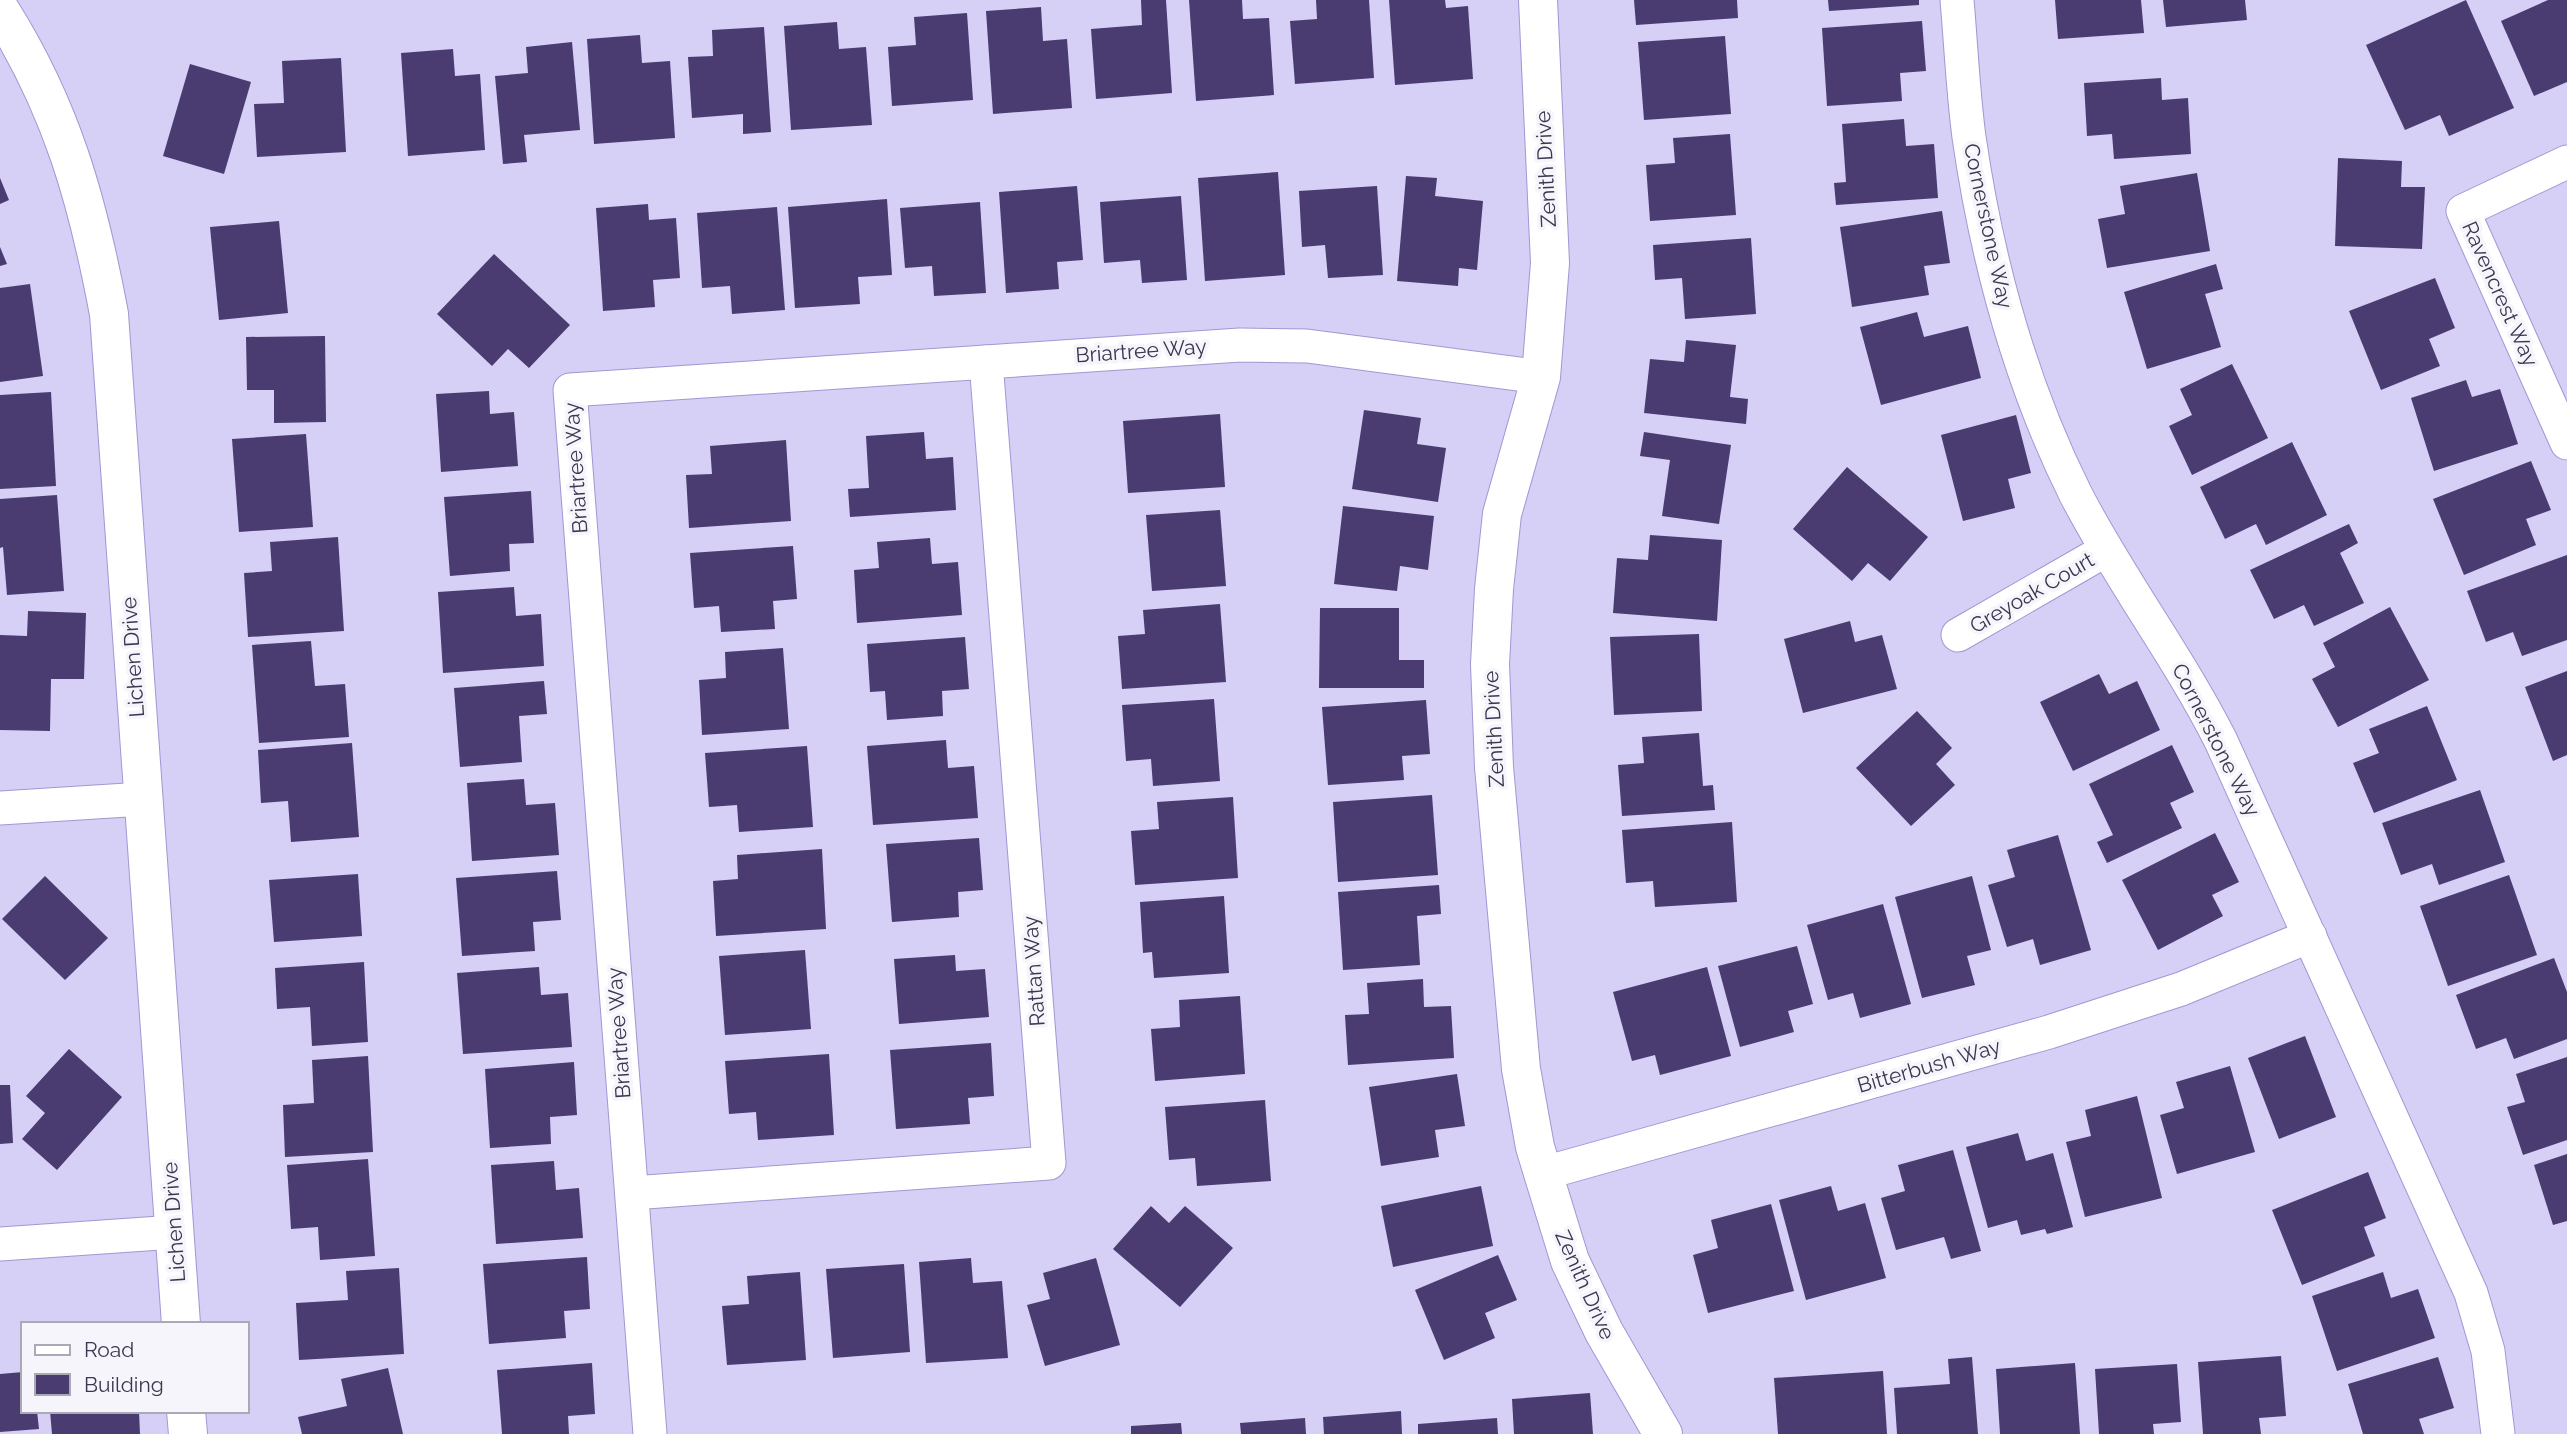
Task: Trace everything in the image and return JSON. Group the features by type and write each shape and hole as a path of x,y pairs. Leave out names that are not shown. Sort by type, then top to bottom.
{"street":[{"name":"Zenith Drive","path":"1538,0 1550,263 1541,377 1502,514 1490,664 1494,767 1521,1069 1541,1174 1570,1261 1604,1332 1663,1434"},
{"name":"Cornerstone Way","path":"1957,0 1969,135 1988,246 2007,319 2045,425 2076,494 2106,550 2196,692 2221,741 2471,1293 2487,1351 2498,1434"},
{"name":"Lichen Drive","path":"0,10 43,87 73,161 94,237 109,314 181,1322"},
{"name":"Ravencrest Way","path":"2567,162 2463,211 2567,443"},
{"name":"Briartree Way","path":"650,1434 570,390 1240,345 1307,346 1541,377"},
{"name":"Rattan Way","path":"632,1194 1049,1163 986,362"},
{"name":"Greyoak Court","path":"1958,635 2106,550"},
{"path":"0,807 143,799"},
{"name":"Bitterbush Way","path":"1541,1174 2049,1032 2181,989 2310,936"},
{"path":"0,1244 175,1232"},
{"path":"186,1413 188,1434"}],"building":[{"path":"1141,0 1166,0 1172,93 1096,99 1091,29 1142,25"},
{"path":"1189,0 1242,0 1243,19 1269,18 1274,95 1196,101"},
{"path":"1316,0 1369,0 1374,78 1295,84 1290,21 1317,19"},
{"path":"1389,0 1445,0 1446,8 1468,6 1473,79 1395,85"},
{"path":"1634,0 1737,0 1738,18 1636,25"},
{"path":"1828,0 1919,0 1919,5 1829,11"},
{"path":"2055,0 2141,0 2144,33 2058,39"},
{"path":"2163,0 2245,0 2247,20 2166,27"},
{"path":"2466,0 2514,108 2449,136 2440,115 2405,130 2366,45"},
{"path":"2548,0 2567,0 2567,82 2534,96 2501,21"},
{"path":"1041,7 1043,41 1067,39 1072,108 993,114 986,11"},
{"path":"967,13 973,100 892,106 888,47 916,45 914,17"},
{"path":"1922,21 1926,71 1900,73 1902,101 1827,106 1822,28"},
{"path":"837,22 839,49 866,47 872,125 791,130 784,26"},
{"path":"764,27 771,132 743,134 743,114 692,118 688,57 713,56 712,30"},
{"path":"640,35 642,63 670,61 675,138 594,144 587,39"},
{"path":"1725,36 1731,114 1644,120 1638,42"},
{"path":"572,42 580,130 524,135 527,162 503,164 495,76 528,73 526,47"},
{"path":"453,49 455,76 480,74 485,150 408,156 401,53"},
{"path":"341,58 346,152 257,157 254,104 284,103 282,61"},
{"path":"190,64 251,82 224,174 163,156"},
{"path":"2161,78 2162,100 2188,98 2191,154 2114,159 2112,134 2087,136 2084,83"},
{"path":"1904,119 1906,146 1934,144 1938,198 1836,205 1834,183 1846,182 1842,124"},
{"path":"1730,134 1736,215 1650,221 1646,165 1675,163 1673,138"},
{"path":"2338,158 2402,161 2401,187 2425,187 2422,249 2335,246"},
{"path":"1278,172 1285,275 1205,281 1198,178"},
{"path":"2197,173 2210,251 2107,268 2098,219 2125,214 2120,186"},
{"path":"1406,176 1437,178 1435,196 1483,201 1477,270 1459,268 1458,286 1397,281"},
{"path":"0,178 9,200 0,204"},
{"path":"1077,186 1083,260 1057,262 1059,289 1006,293 999,192"},
{"path":"1377,186 1383,275 1328,278 1325,245 1302,247 1299,191"},
{"path":"1181,196 1187,280 1142,283 1140,260 1104,263 1100,202"},
{"path":"887,199 892,275 858,277 860,304 795,308 788,207"},
{"path":"980,202 986,293 934,296 932,266 905,268 900,208"},
{"path":"648,204 649,220 676,218 680,278 653,280 655,307 603,311 596,208"},
{"path":"777,207 785,310 732,314 730,286 702,288 697,213"},
{"path":"1942,211 1950,263 1924,266 1929,295 1852,307 1840,227"},
{"path":"279,221 288,313 219,320 210,227"},
{"path":"1751,238 1756,314 1685,319 1682,278 1655,280 1653,245"},
{"path":"0,247 7,264 0,266"},
{"path":"494,254 570,325 529,368 508,349 492,366 437,314"},
{"path":"2216,264 2223,289 2205,294 2221,347 2147,369 2124,292"},
{"path":"2435,278 2455,328 2429,339 2440,366 2381,390 2349,311"},
{"path":"30,284 43,376 0,382 0,288"},
{"path":"1917,312 1924,337 1968,326 1981,378 1881,405 1860,327"},
{"path":"325,336 326,422 274,423 274,390 247,390 246,337"},
{"path":"1686,340 1736,345 1730,397 1748,399 1746,424 1644,413 1650,359 1684,362"},
{"path":"2232,364 2268,438 2192,475 2169,426 2192,415 2180,389"},
{"path":"2466,380 2472,397 2500,389 2518,444 2434,471 2411,398"},
{"path":"489,391 490,414 514,412 518,466 441,472 436,394"},
{"path":"51,392 56,486 0,489 0,395"},
{"path":"1364,410 1421,418 1417,444 1446,448 1438,502 1352,489"},
{"path":"1220,414 1225,487 1128,493 1123,421"},
{"path":"2016,415 2031,473 2008,479 2015,508 1963,521 1941,435"},
{"path":"924,432 926,459 953,457 956,510 850,517 848,489 869,488 866,436"},
{"path":"1644,432 1731,445 1719,524 1662,516 1670,460 1640,456"},
{"path":"306,434 313,527 239,532 232,439"},
{"path":"786,440 791,521 689,528 686,475 712,474 710,446"},
{"path":"2292,442 2327,515 2266,545 2256,524 2225,539 2200,487"},
{"path":"2531,461 2551,510 2526,519 2536,545 2464,575 2433,499"},
{"path":"1847,467 1928,537 1890,581 1868,563 1852,581 1793,529"},
{"path":"531,491 534,543 509,544 510,571 450,576 444,497"},
{"path":"57,495 64,591 7,595 3,547 0,548 0,499"},
{"path":"1343,506 1434,516 1428,570 1400,566 1397,591 1334,584"},
{"path":"1220,510 1226,586 1152,591 1146,515"},
{"path":"2349,524 2358,543 2340,553 2364,603 2314,626 2304,605 2274,619 2250,570"},
{"path":"1650,535 1722,540 1717,621 1613,613 1617,558 1648,560"},
{"path":"338,537 344,631 248,637 244,573 272,571 270,542"},
{"path":"930,538 932,564 958,562 962,615 857,623 854,570 879,568 877,542"},
{"path":"793,546 797,599 773,601 775,629 721,632 719,606 694,608 690,553"},
{"path":"2567,555 2567,640 2522,656 2513,632 2486,642 2467,591"},
{"path":"514,587 516,616 541,614 544,666 443,673 438,592"},
{"path":"1220,604 1226,682 1122,689 1118,636 1145,634 1143,610"},
{"path":"2390,607 2429,680 2338,727 2312,679 2335,667 2323,643"},
{"path":"1320,608 1399,608 1399,660 1424,660 1424,688 1319,688"},
{"path":"28,611 86,613 84,679 51,679 50,731 0,730 0,635 27,636"},
{"path":"1850,621 1855,642 1882,635 1897,689 1803,713 1784,639"},
{"path":"1699,634 1702,711 1614,715 1610,637"},
{"path":"965,637 969,689 942,691 943,716 887,720 885,691 870,692 867,644"},
{"path":"311,641 315,686 345,684 349,737 259,743 252,645"},
{"path":"783,648 789,729 702,735 699,680 726,678 725,652"},
{"path":"2567,671 2567,755 2553,761 2525,687"},
{"path":"2099,674 2109,694 2137,681 2160,730 2073,771 2040,702"},
{"path":"544,681 547,714 519,716 522,762 460,767 454,688"},
{"path":"1214,699 1220,781 1153,786 1151,759 1126,761 1122,705"},
{"path":"1426,700 1430,754 1402,756 1404,780 1328,785 1322,707"},
{"path":"2427,706 2457,780 2374,813 2353,763 2379,753 2369,729"},
{"path":"1917,711 1952,748 1936,764 1955,785 1911,826 1856,768"},
{"path":"1699,733 1703,786 1713,785 1715,810 1622,816 1618,765 1644,763 1642,737"},
{"path":"946,740 948,768 974,766 978,818 873,825 867,746"},
{"path":"352,743 359,837 291,842 288,801 261,803 258,750"},
{"path":"2172,745 2194,792 2170,803 2182,828 2107,863 2097,842 2113,835 2089,784"},
{"path":"807,746 813,827 739,832 737,805 709,807 705,753"},
{"path":"524,779 526,805 555,803 559,855 472,861 467,783"},
{"path":"2480,790 2505,862 2439,885 2432,864 2401,875 2382,823"},
{"path":"1432,795 1438,875 1338,882 1333,802"},
{"path":"1233,797 1238,878 1135,885 1131,831 1159,829 1157,802"},
{"path":"1732,822 1737,902 1655,907 1653,881 1626,883 1622,830"},
{"path":"2215,833 2239,882 2212,895 2223,916 2158,950 2122,880"},
{"path":"2058,835 2091,950 2040,965 2033,939 2007,947 1988,885 2015,877 2007,850"},
{"path":"979,838 983,890 958,892 959,917 892,922 886,844"},
{"path":"822,849 826,929 716,936 713,881 738,879 737,855"},
{"path":"557,871 561,920 533,922 535,951 462,956 456,878"},
{"path":"358,874 362,936 274,942 269,880"},
{"path":"2509,875 2537,955 2448,986 2420,906"},
{"path":"45,876 108,938 65,980 2,919"},
{"path":"1972,876 1991,950 1967,956 1975,985 1922,998 1895,897"},
{"path":"1439,885 1441,914 1417,916 1420,965 1343,970 1338,892"},
{"path":"1224,896 1229,973 1154,978 1152,952 1143,953 1140,902"},
{"path":"1883,904 1911,1004 1860,1018 1853,993 1828,1000 1807,925"},
{"path":"1797,946 1813,1004 1788,1011 1794,1032 1740,1047 1718,966"},
{"path":"805,950 811,1029 725,1035 719,956"},
{"path":"955,955 956,971 985,969 989,1017 899,1024 894,959"},
{"path":"2554,958 2567,992 2567,1039 2514,1059 2506,1038 2476,1049 2456,995"},
{"path":"364,962 368,1042 312,1046 310,1007 277,1009 275,968"},
{"path":"539,967 541,995 568,993 572,1047 463,1054 457,973"},
{"path":"1707,967 1731,1056 1660,1075 1655,1055 1632,1061 1613,992"},
{"path":"1423,979 1424,1007 1451,1006 1454,1058 1348,1065 1345,1015 1369,1014 1367,983"},
{"path":"1240,996 1245,1074 1155,1081 1151,1029 1180,1027 1179,1000"},
{"path":"2305,1036 2336,1117 2279,1139 2248,1058"},
{"path":"991,1043 994,1096 968,1098 970,1124 896,1129 890,1050"},
{"path":"69,1049 122,1097 57,1170 22,1139 45,1113 26,1096"},
{"path":"829,1054 834,1135 758,1140 756,1112 729,1114 725,1061"},
{"path":"368,1056 373,1152 285,1157 283,1105 314,1103 312,1060"},
{"path":"2567,1057 2567,1140 2523,1155 2507,1107 2525,1102 2516,1074"},
{"path":"574,1062 577,1115 550,1117 551,1144 490,1148 485,1069"},
{"path":"2230,1066 2255,1152 2177,1174 2160,1115 2184,1108 2176,1082"},
{"path":"1457,1074 1465,1126 1435,1130 1439,1157 1381,1166 1369,1087"},
{"path":"0,1085 10,1085 13,1143 0,1144"},
{"path":"2137,1096 2162,1198 2085,1217 2066,1142 2091,1136 2085,1110"},
{"path":"1265,1100 1271,1181 1197,1186 1195,1158 1169,1160 1165,1107"},
{"path":"2018,1133 2026,1161 2053,1153 2073,1227 2047,1234 2045,1229 2021,1235 2017,1220 1988,1228 1966,1147"},
{"path":"1953,1150 1981,1251 1951,1259 1944,1237 1896,1250 1881,1198 1905,1191 1898,1165"},
{"path":"2567,1154 2567,1221 2553,1225 2534,1165"},
{"path":"368,1159 375,1256 320,1260 318,1227 291,1229 287,1165"},
{"path":"554,1161 556,1190 579,1188 583,1238 496,1244 491,1165"},
{"path":"2368,1172 2386,1218 2364,1227 2375,1256 2302,1285 2272,1210"},
{"path":"1481,1186 1493,1246 1393,1267 1381,1206"},
{"path":"1831,1186 1838,1211 1865,1203 1886,1278 1806,1300 1779,1200"},
{"path":"1771,1204 1794,1291 1708,1313 1693,1255 1718,1248 1711,1220"},
{"path":"1151,1206 1169,1223 1185,1206 1233,1248 1180,1307 1113,1249"},
{"path":"1498,1255 1517,1300 1485,1313 1495,1338 1444,1360 1415,1290"},
{"path":"587,1257 590,1309 564,1311 566,1338 489,1344 483,1264"},
{"path":"971,1258 973,1283 1002,1281 1008,1358 926,1363 919,1262"},
{"path":"1096,1258 1120,1345 1045,1366 1027,1305 1050,1299 1043,1273"},
{"path":"904,1264 910,1352 833,1358 826,1269"},
{"path":"399,1268 404,1354 299,1360 296,1303 348,1300 346,1271"},
{"path":"800,1272 806,1360 727,1365 722,1306 749,1304 747,1276"},
{"path":"2383,1272 2391,1298 2418,1289 2435,1338 2337,1371 2312,1296"},
{"path":"2281,1356 2286,1416 2259,1418 2261,1434 2203,1434 2198,1362"},
{"path":"1972,1357 1978,1434 1897,1434 1894,1388 1950,1384 1948,1359"},
{"path":"2438,1357 2454,1408 2419,1419 2424,1434 2363,1434 2348,1384"},
{"path":"592,1363 595,1414 568,1416 569,1434 502,1434 497,1370"},
{"path":"2075,1363 2080,1434 2000,1434 1996,1369"},
{"path":"2177,1364 2181,1422 2153,1424 2154,1434 2099,1434 2095,1369"},
{"path":"388,1368 403,1434 302,1434 298,1417 347,1406 341,1379"},
{"path":"1883,1371 1887,1434 1778,1434 1774,1378"},
{"path":"21,1372 21,1413 37,1413 39,1429 0,1432 0,1374"},
{"path":"1590,1393 1593,1434 1514,1434 1512,1399"},
{"path":"1401,1411 1402,1434 1324,1434 1323,1417"},
{"path":"50,1413 139,1413 140,1434 52,1434"},
{"path":"1305,1418 1306,1434 1241,1434 1240,1423"},
{"path":"1497,1418 1498,1434 1418,1434 1418,1424"},
{"path":"1181,1423 1182,1434 1131,1434 1131,1426"}]}
